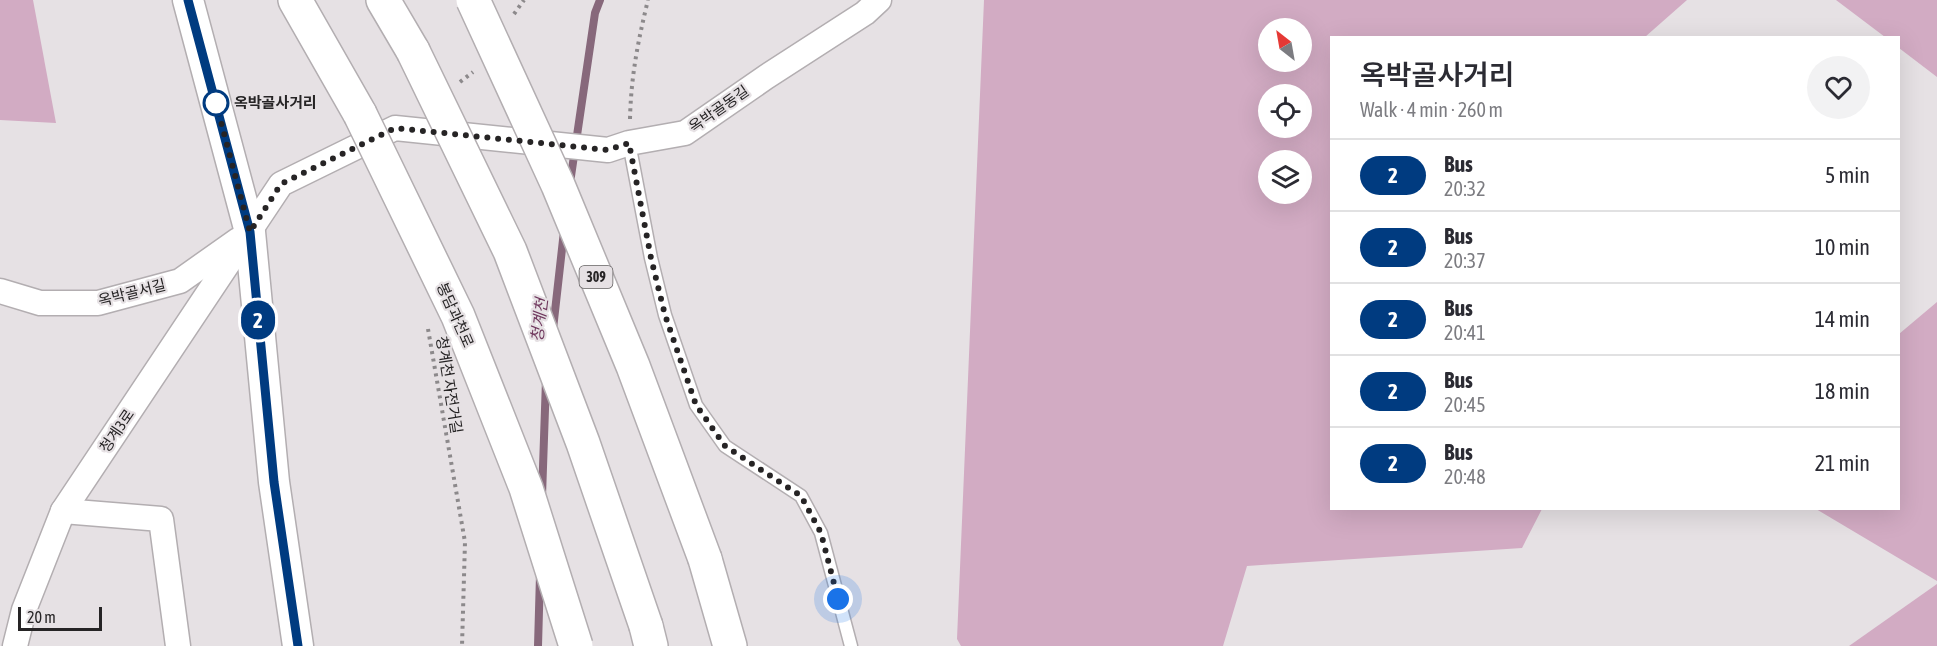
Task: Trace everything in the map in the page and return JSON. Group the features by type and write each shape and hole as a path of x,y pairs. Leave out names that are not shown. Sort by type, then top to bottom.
{"highway":[{"name":"봉담과천로","path":"295,0 360,114 458,316 526,488 576,646"},
{"path":"382,0 413,51 510,251 583,442 648,636"},
{"name":"309","path":"473,0 563,195 633,366 705,560 730,646"}],"street":[{"path":"188,0 250,232 274,482 298,646"},
{"name":"옥박골동길","path":"250,232 281,184 395,128 619,147 685,133 766,76 865,13 879,0"},
{"name":"옥박골서길","path":"0,291 40,303 98,303 180,281 250,232"},
{"name":"청계3로","path":"15,646 24,610 63,511 250,232"},
{"path":"63,511 161,519 178,646"}],"lane":[{"path":"619,147 680,361 696,405 725,446 801,496 821,533 851,646"}],"path":[{"path":"511,18 524,0"},
{"path":"619,147 648,0"},
{"path":"453,87 472,73 478,64"},
{"name":"청계천 자전거길","path":"427,324 465,542 462,646"}],"shaded area":[{"path":"0,0 33,0 56,123 0,120"},
{"path":"984,0 1687,0 1646,36 1330,36 1330,510 1541,510 1522,548 1247,566 1223,646 961,646 957,639"},
{"path":"1836,0 1937,0 1937,77 1900,49 1900,36 1884,36"},
{"path":"1937,302 1937,581 1818,510 1900,510 1900,333"},
{"path":"1937,584 1937,646 1849,646"}],"waterway":[{"name":"청계천","path":"570,183 595,13 600,0"},
{"name":"청계천","path":"553,329 564,231"},
{"name":"청계천","path":"542,496 546,380"},
{"name":"청계천","path":"538,646 540,575"}],"bus line":[{"name":"2","path":"188,0 250,232 274,482 298,646"}],"place":[{"name":"옥박골사거리","path":"216,103"}],"route":[{"path":"216,103 250,232 281,184 395,128 608,150 629,143 651,258 665,315 696,405 725,446 801,496 821,533 838,599"}]}
